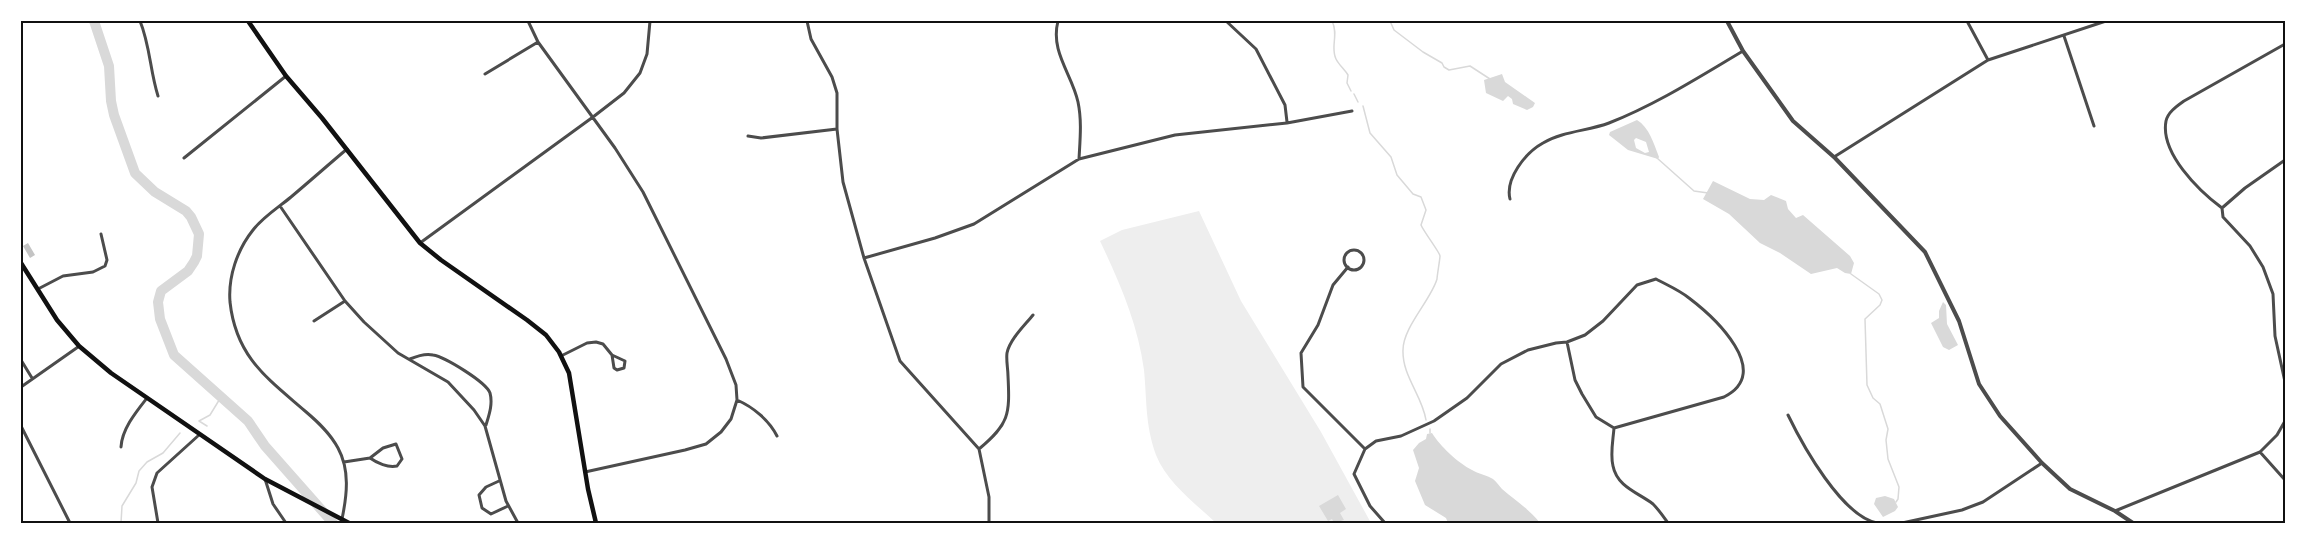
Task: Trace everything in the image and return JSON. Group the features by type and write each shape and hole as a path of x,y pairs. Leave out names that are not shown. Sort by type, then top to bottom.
{"main road":[{"path":"248,21 286,76 420,243 441,261 546,335 561,356 569,374 596,523"},
{"path":"21,263 57,320 79,346 111,373 265,479 349,523"}],"street":[{"path":"140,21 149,45 158,96"},
{"path":"528,21 538,42 593,117 643,192 726,359 736,385 737,400 731,419 721,432 705,444 585,472"},
{"path":"420,243 624,93 640,73 647,54 650,21"},
{"path":"807,21 811,39 832,78 837,93 837,129 843,182 864,258 900,361 979,449 989,497 989,523"},
{"path":"1058,21 1057,49 1074,87 1081,120 1079,159"},
{"path":"1226,21 1256,49 1285,105 1287,123"},
{"path":"1726,21 1743,51 1793,121 1834,157 1925,252 1959,321 1979,384 2000,416 2042,463 2070,489 2115,511 2133,523"},
{"path":"1967,21 1988,60"},
{"path":"1834,157 1988,60 2106,21"},
{"path":"2064,36 2094,126"},
{"path":"485,74 538,42"},
{"path":"2285,44 2184,101 2169,113 2166,122 2166,135 2180,167 2206,197 2222,208 2223,218 2250,246 2263,267 2273,294 2275,336 2285,382"},
{"path":"1510,199 1508,189 1515,174 1527,155 1542,143 1557,136 1608,123 1656,102 1743,51"},
{"path":"184,158 286,76"},
{"path":"864,258 935,238 974,224 1079,159 1176,135 1287,123 1352,111"},
{"path":"748,136 761,138 837,129"},
{"path":"342,519 347,487 344,462 332,436 258,370 240,344 235,329 230,294 232,273 240,250 254,229 346,149"},
{"path":"2222,208 2245,188 2285,160"},
{"path":"280,206 345,301 385,342 448,382 485,426 508,506 518,523"},
{"path":"36,289 63,276 93,272 105,266 107,260 101,234"},
{"path":"1354,250 1360,252 1364,258 1362,265 1354,269 1348,267 1345,261 1347,253 1354,250"},
{"path":"1348,267 1333,285 1318,325 1301,353 1303,387 1365,449"},
{"path":"1385,523 1370,506 1354,474 1365,449 1376,441 1401,436 1434,421 1467,398 1501,364 1528,350 1567,342 1594,329 1637,285 1656,279 1684,295 1710,315 1741,355 1744,364 1743,377 1736,390 1730,394 1693,407 1614,428 1596,417 1582,394 1575,380 1567,342"},
{"path":"314,321 345,301"},
{"path":"979,449 997,434 1004,422 1010,405 1007,352 1017,335 1034,315"},
{"path":"561,356 587,343 596,342 603,344 612,355 625,361 624,368 617,370 614,368 612,355"},
{"path":"21,387 79,346"},
{"path":"410,359 424,354 443,358 486,386 491,405 485,426"},
{"path":"21,360 32,378"},
{"path":"121,447 123,435 133,416 147,398"},
{"path":"737,400 749,405 772,427 777,436"},
{"path":"1788,415 1798,436 1840,499 1867,521 1877,523"},
{"path":"2115,511 2260,452 2277,435 2285,421"},
{"path":"21,426 70,523"},
{"path":"1614,428 1612,465 1617,477 1655,507 1668,523"},
{"path":"158,523 152,487 157,473 199,435"},
{"path":"344,462 370,458 383,447 396,444 402,459 397,466 392,467 375,462 370,458"},
{"path":"2260,452 2285,480"},
{"path":"1902,523 1962,510 1983,502 2042,463"},
{"path":"265,479 269,495 286,523"},
{"path":"500,481 481,491 479,495 482,508 490,514 508,506"}],"shaded area":[{"path":"1502,74 1505,82 1535,103 1533,107 1527,110 1513,104 1512,99 1508,96 1503,101 1486,93 1484,80"},
{"path":"1637,120 1651,136 1658,159 1628,150 1609,135 1610,132","holes":["1636,138 1646,142 1649,152 1645,153 1636,148 1634,140"]},
{"path":"1713,181 1750,199 1764,200 1771,195 1786,201 1788,209 1796,218 1803,215 1850,256 1854,263 1851,274 1837,268 1811,274 1780,253 1760,243 1729,214 1703,199"},
{"path":"1199,211 1241,301 1321,432 1371,523 1216,523 1182,492 1161,465 1150,433 1144,370 1137,336 1121,287 1100,241 1122,230"},
{"path":"1943,302 1946,305 1947,324 1958,345 1949,350 1943,347 1931,323 1939,318"},
{"path":"1432,433 1455,459 1493,479 1540,523 1448,523 1446,518 1425,505 1415,481 1419,468 1413,450 1426,439 1427,434"},
{"path":"1338,495 1346,509 1340,513 1344,520 1334,523 1332,519 1328,521 1319,506"},
{"path":"1885,496 1894,499 1898,507 1883,517 1874,504 1876,498"}],"building":[{"path":"28,243 35,255 30,258 23,246"}],"waterway":[{"path":"94,21 109,66 114,115 135,173 155,192 186,211 199,234 197,256 194,262 188,271 161,291 158,302 160,319 174,355 248,421 265,446 333,523"},
{"path":"1332,21 1335,31 1334,54 1348,75 1347,83 1351,91"},
{"path":"1390,21 1394,30 1449,70 1470,66 1490,79"},
{"path":"1354,94 1358,102"},
{"path":"1363,106 1370,133 1391,157 1397,175 1413,194 1421,197 1426,210 1421,225 1440,256 1434,287 1407,332 1403,350 1406,368 1426,420"},
{"path":"1657,158 1694,191 1708,193"},
{"path":"1851,274 1879,294 1882,300 1880,305 1865,319 1867,385 1873,398 1880,404 1888,429 1886,440 1888,459 1899,487 1896,502"},
{"path":"207,426 199,421 210,415 221,397"},
{"path":"121,523 122,506 136,483 139,471 147,462 163,453 180,433"}]}
